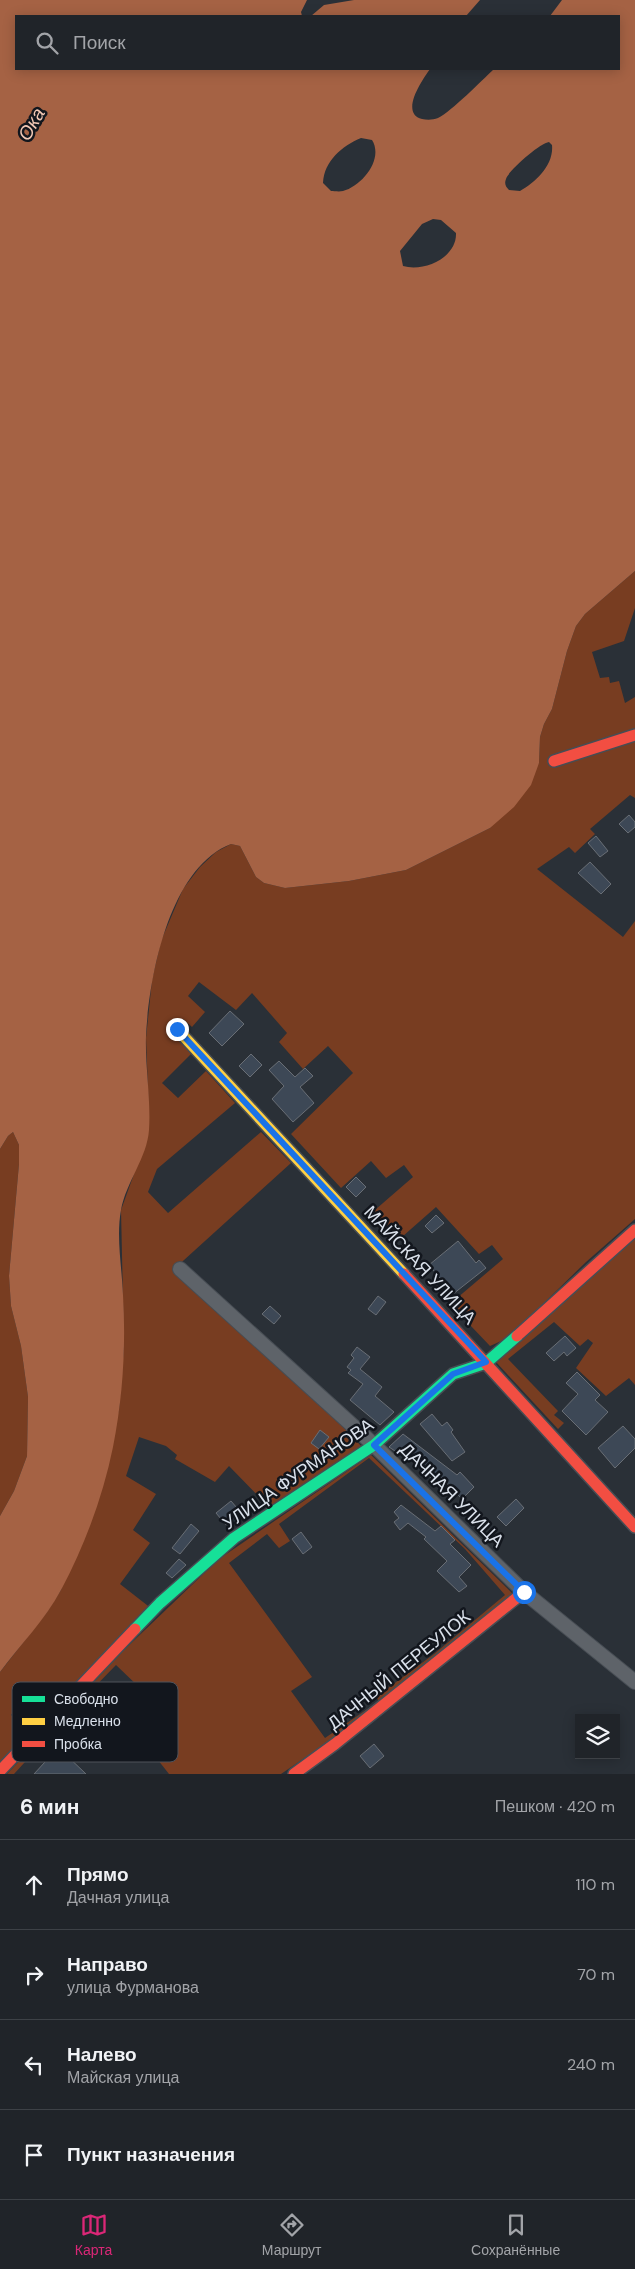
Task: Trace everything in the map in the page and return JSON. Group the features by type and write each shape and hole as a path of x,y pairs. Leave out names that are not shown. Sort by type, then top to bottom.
{"street":[{"path":"554,761 635,736"},
{"name":"МАЙСКАЯ УЛИЦА","path":"177,1029 486,1362 635,1527"},
{"name":"УЛИЦА ФУРМАНОВА","path":"85,1682 160,1603 234,1538 374,1445 453,1374 486,1362 635,1230"},
{"name":"ДАЧНАЯ УЛИЦА","path":"180,1269 374,1445 524,1592 635,1682"},
{"name":"ДАЧНЫЙ ПЕРЕУЛОК","path":"294,1774 335,1744 524,1592"},
{"name":"УЛИЦА ФУРМАНОВА","path":"0,1771 12,1758"}],"shaded area":[{"path":"635,571 635,608 624,641 592,652 600,678 609,677 610,683 619,681 625,703 635,697 635,798 630,795 590,829 595,834 575,853 569,847 537,869 623,937 635,921 635,1219 586,1262 508,1338 490,1346 450,1304 503,1259 492,1245 479,1254 436,1207 394,1244 368,1216 413,1177 404,1165 386,1178 371,1161 341,1188 291,1134 353,1073 328,1046 303,1069 279,1042 287,1033 252,993 236,1010 199,982 188,996 205,1012 192,1027 183,1019 172,1031 191,1054 162,1083 178,1098 206,1071 235,1103 157,1169 148,1192 168,1213 261,1132 291,1163 173,1270 329,1412 362,1447 270,1508 229,1466 215,1482 175,1459 177,1455 166,1446 139,1437 126,1476 156,1494 133,1530 150,1543 120,1584 152,1609 78,1682 12,1682 12,1751 0,1763 0,1672 47,1612 61,1590 119,1410 124,1346 121,1210 134,1174 149,1115 146,1038 152,980 161,941 183,889 200,867 216,852 231,844 240,846 256,877 264,883 285,888 349,881 406,870 490,828 539,763 540,737 544,724 552,709 567,651 576,626 585,614"},
{"path":"13,1132 19,1145 19,1164 9,1276 11,1306 21,1346 28,1397 27,1456 14,1491 0,1516 0,1149 8,1136"},
{"path":"635,1236 635,1385 629,1378 606,1396 576,1368 593,1343 588,1339 580,1346 554,1322 508,1359 558,1411 554,1415 564,1423 558,1429 496,1362"},
{"path":"371,1455 513,1594 328,1742 281,1774 169,1774 160,1762 178,1762 178,1682 134,1682 116,1665 99,1682 94,1682 123,1651 219,1559","holes":["369,1458 465,1549 505,1595 434,1654 376,1697 379,1701 325,1738 291,1691 312,1677 229,1563 267,1534 279,1548 290,1541 279,1524"]},
{"path":"18,1762 25,1762 14,1774 7,1774"}],"water":[{"name":"Ока","path":"0,0 307,0 301,12 302,15 15,15 15,70 429,70 418,88 413,103 415,116 428,120 438,118 451,109 493,70 620,70 620,15 551,15 562,0 635,0 635,571 585,614 576,626 567,651 552,709 540,737 539,763 531,785 514,807 490,828 406,870 349,881 285,888 264,883 256,877 240,846 231,844 210,857 192,876 178,900 166,927 158,956 148,1012 146,1048 149,1130 141,1160 127,1190 121,1210 119,1242 124,1314 124,1352 119,1409 109,1465 92,1520 78,1556 61,1590 40,1622 0,1672 0,1516 14,1491 27,1456 28,1397 21,1346 11,1306 9,1276 19,1145 13,1132 8,1136 0,1149","holes":["361,138 372,140 375,147 375,155 373,163 364,178 350,188 341,191 331,191 323,183 330,161 347,145","549,142 552,145 552,152 543,172 520,191 509,190 506,187 505,181 512,170 539,147","433,219 441,220 456,233 455,242 451,250 438,261 429,265 420,267 403,266 400,251 422,224"]},
{"path":"354,0 480,0 467,15 312,15 324,5"}],"building":[{"path":"629,815 635,822 635,827 628,833 619,824"},
{"path":"596,836 608,851 600,857 588,843"},
{"path":"590,862 611,884 601,894 578,873"},
{"path":"230,1011 244,1024 222,1046 209,1033"},
{"path":"251,1054 262,1065 250,1077 239,1066"},
{"path":"279,1061 295,1077 305,1068 313,1076 300,1087 314,1103 293,1122 272,1099 284,1086 269,1070"},
{"path":"356,1177 366,1187 356,1197 346,1187"},
{"path":"436,1215 444,1223 432,1233 425,1226"},
{"path":"458,1241 476,1263 479,1260 486,1268 453,1294 429,1265"},
{"path":"378,1296 386,1302 376,1315 368,1309"},
{"path":"270,1306 281,1316 274,1324 262,1314"},
{"path":"565,1336 576,1348 567,1356 564,1352 554,1361 546,1353"},
{"path":"357,1347 370,1357 360,1369 382,1387 375,1396 394,1412 380,1425 350,1400 363,1384 348,1373 351,1370 347,1367 354,1358 351,1355"},
{"path":"577,1372 600,1395 595,1400 608,1412 586,1435 562,1411 578,1394 566,1383"},
{"path":"432,1414 442,1426 447,1422 453,1430 451,1432 465,1452 452,1461 420,1424"},
{"path":"623,1426 635,1439 635,1448 615,1468 598,1448"},
{"path":"320,1430 329,1437 319,1449 311,1443"},
{"path":"403,1434 457,1475 460,1472 474,1487 462,1499 437,1473 432,1479 404,1452 401,1455 389,1447"},
{"path":"516,1499 524,1508 506,1526 497,1517"},
{"path":"231,1501 243,1515 233,1524 230,1521 226,1525 216,1513"},
{"path":"401,1505 435,1531 441,1526 455,1540 450,1544 471,1565 459,1577 467,1586 459,1592 437,1571 447,1561 424,1539 426,1537 408,1523 400,1530 394,1522 399,1518 394,1512"},
{"path":"191,1524 199,1531 180,1554 172,1548"},
{"path":"301,1532 312,1547 303,1554 292,1539"},
{"path":"179,1559 186,1565 172,1578 166,1573"},
{"path":"374,1744 384,1756 370,1768 360,1756"},
{"path":"45,1762 73,1762 86,1774 34,1774"}],"traffic: fast":[{"path":"135,1629 160,1603 234,1538 374,1445 453,1374 486,1363 517,1336"}],"traffic: slow":[{"path":"177,1029 404,1274"}],"traffic: jam":[{"path":"554,761 635,735"},
{"path":"517,1336 635,1230"},
{"path":"404,1274 635,1527"},
{"path":"294,1774 335,1744 524,1592"},
{"path":"85,1682 135,1629"},
{"path":"0,1771 12,1758"}],"route":[{"path":"177,1029 486,1362 453,1374 374,1445 524,1592"}]}
